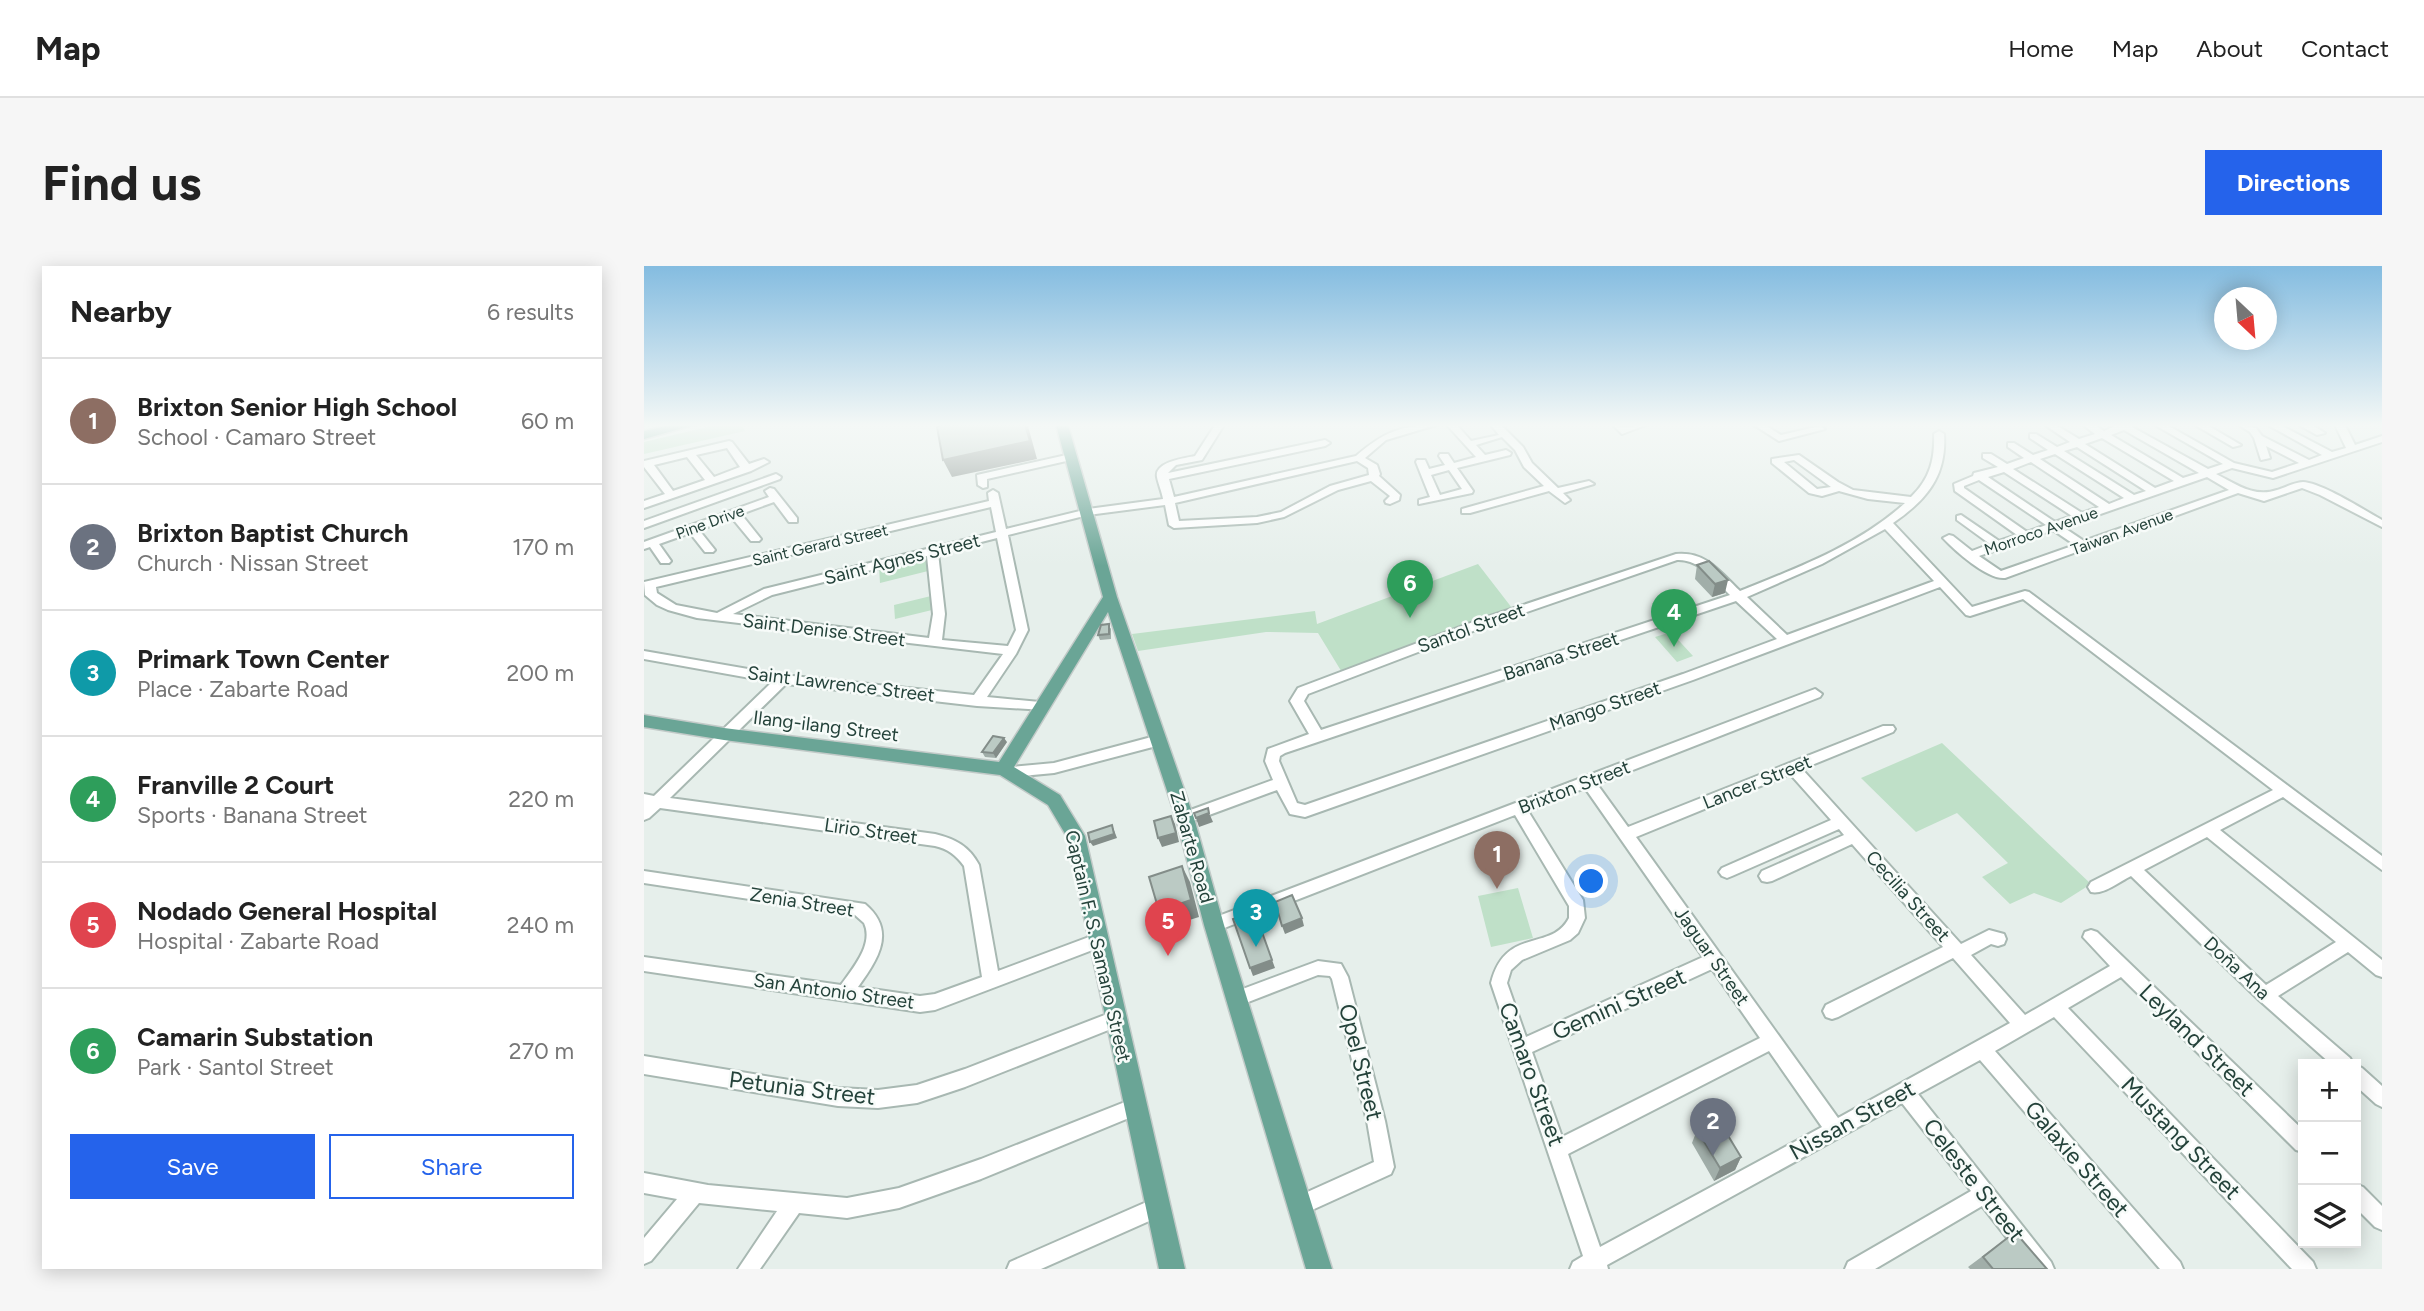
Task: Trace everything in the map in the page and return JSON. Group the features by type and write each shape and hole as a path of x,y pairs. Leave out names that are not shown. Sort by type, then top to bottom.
{"main road":[{"name":"Zabarte Road","path":"1076,472 1110,597 1185,818 1214,925 1319,1269"},
{"path":"1016,775 1040,707 1110,597"},
{"name":"Ilang-ilang Street","path":"644,721 1016,775"},
{"name":"Captain F. S. Samano Street","path":"1016,775 1054,800 1076,836 1097,941 1172,1269"}],"street":[{"path":"653,472 671,495"},
{"path":"705,472 712,481"},
{"path":"644,505 737,472"},
{"name":"Saint Gerard Street","path":"647,585 990,494 981,477 1005,472"},
{"path":"1164,472 1162,477 1171,522 1177,526 1212,520 1257,520 1293,511 1334,488 1373,477"},
{"path":"1162,477 1187,472"},
{"name":"Saint Agnes Street","path":"720,616 768,592 1088,512 1167,502 1299,472"},
{"path":"1373,477 1374,472"},
{"path":"1423,502 1468,491 1446,482 1431,472"},
{"path":"1436,498 1450,472"},
{"path":"1535,472 1558,493"},
{"path":"1789,472 1813,491 1822,493 1840,488"},
{"path":"1816,472 1840,488 1869,498 1888,496 1916,500"},
{"name":"Banana Street","path":"1281,783 1272,761 1273,753 1739,596 1888,525 1916,500 1935,472"},
{"path":"1988,472 1961,482 1958,486 2026,536"},
{"path":"2010,472 2081,517"},
{"path":"2053,472 2108,508"},
{"path":"2090,472 2133,499"},
{"path":"2123,472 2155,492"},
{"path":"2165,472 2182,482"},
{"path":"2204,472 2238,490 2264,498 2302,485 2382,524"},
{"name":"Morroco Avenue","path":"1970,555 2214,472"},
{"path":"2251,472 2281,474 2287,472"},
{"path":"1978,475 2084,547"},
{"path":"644,525 776,477"},
{"path":"1373,477 1395,495 1390,501"},
{"path":"763,482 793,520"},
{"path":"1466,511 1558,493 1589,484"},
{"name":"Taiwan Avenue","path":"1970,555 1996,574 2006,574 2238,490"},
{"path":"977,701 1012,651 1021,631 1021,618 1002,534 990,494"},
{"name":"Pine Drive","path":"648,545 775,498"},
{"path":"734,513 755,539"},
{"path":"2370,518 2382,513"},
{"path":"1961,518 1999,546"},
{"path":"1888,525 1970,612 2025,594 2382,864"},
{"path":"692,528 709,550"},
{"path":"1949,538 1970,555"},
{"path":"648,545 665,561"},
{"path":"932,551 939,614 934,643"},
{"name":"Santol Street","path":"1317,736 1297,701 1303,691 1485,622 1676,558 1690,556 1702,562 1739,596"},
{"name":"Mango Street","path":"1281,783 1291,806 1295,810 1305,811 1786,641 1941,582"},
{"name":"Saint Denise Street","path":"647,585 651,595 667,606 720,616 832,633 1012,651"},
{"path":"1739,596 1786,641"},
{"name":"Saint Lawrence Street","path":"644,655 783,679 1040,707"},
{"path":"644,814 650,801 783,679"},
{"name":"Brixton Street","path":"1214,925 1815,694"},
{"name":"Lancer Street","path":"1625,835 1888,729"},
{"path":"1016,775 1054,768 1159,740"},
{"path":"1016,775 1054,768"},
{"name":"Cecilia Street","path":"1793,768 2023,1025"},
{"name":"Jaguar Street","path":"1588,782 1835,1129"},
{"path":"1185,818 1281,783"},
{"path":"2096,887 2283,791"},
{"name":"Lirio Street","path":"650,801 935,839 952,844 964,853 971,865 991,981"},
{"name":"Camaro Street","path":"1519,809 1577,905 1580,915 1577,924 1567,934 1516,955 1502,970 1499,983 1559,1148 1591,1266"},
{"path":"1727,872 1841,822"},
{"path":"2208,829 2382,970"},
{"path":"1767,876 1854,836"},
{"name":"Doña Ana","path":"2132,869 2265,995 2338,1059"},
{"name":"Zenia Street","path":"644,877 859,909 870,915 877,925 875,945 844,994"},
{"name":"Leyland Street","path":"2091,937 2298,1138"},
{"path":"1832,1012 1986,939 1998,939"},
{"name":"San Antonio Street","path":"644,964 920,1004 991,981 1097,941"},
{"path":"2265,995 2349,943"},
{"name":"Gemini Street","path":"1523,1047 1715,960"},
{"name":"Opel Street","path":"1238,998 1318,968 1335,969 1340,977 1376,1121 1384,1167 1301,1205"},
{"name":"Nissan Street","path":"1591,1266 1982,1049 2122,968"},
{"name":"Mustang Street","path":"2056,1007 2306,1269"},
{"name":"Petunia Street","path":"644,1065 838,1097 878,1099 917,1094 965,1079 1115,1019"},
{"path":"1559,1148 1772,1041"},
{"name":"Galaxie Street","path":"1982,1049 2173,1269"},
{"path":"2361,1078 2381,1095"},
{"name":"Celeste Street","path":"1904,1091 2044,1269"},
{"path":"644,1183 793,1205 847,1208 899,1198 981,1170 1135,1108"},
{"path":"644,1254 695,1192"},
{"path":"1862,1267 1985,1194"},
{"path":"2361,1199 2382,1220"},
{"path":"748,1269 793,1205"},
{"path":"1024,1267 1158,1207"}],"green space":[{"path":"930,555 932,570 880,583 879,567"},
{"path":"1478,564 1512,608 1343,674 1318,633 1266,632 1138,651 1132,634 1315,611 1317,624"},
{"path":"931,596 932,610 895,619 894,605"},
{"path":"1671,632 1693,656 1677,662 1655,637"},
{"path":"1942,743 2091,884 2061,903 2034,893 2010,904 1982,877 2008,863 1957,813 1916,832 1861,778"},
{"path":"1518,888 1533,938 1491,947 1478,896"}],"building":[{"path":"1709,561 1728,580 1715,584 1697,565"},
{"path":"1109,624 1109,634 1098,635 1101,625"},
{"path":"993,736 1004,738 993,753 982,752"},
{"path":"1208,808 1209,813 1196,818 1194,813"},
{"path":"1171,816 1176,833 1158,838 1154,821"},
{"path":"1112,825 1114,834 1090,842 1088,833"},
{"path":"1182,866 1191,900 1159,911 1149,877"},
{"path":"1292,895 1302,918 1282,926 1275,902"},
{"path":"1254,910 1272,960 1250,968 1233,919"},
{"path":"1718,1119 1741,1157 1720,1168 1697,1130"},
{"path":"2015,1232 2047,1269 1993,1269 1983,1257"}],"place":[{"name":"Camarin Substation","path":"1410,618"},
{"name":"Franville 2 Court","path":"1674,647"},
{"name":"Brixton Senior High School","path":"1497,889"},
{"name":"Primark Town Center","path":"1256,947"},
{"name":"Nodado General Hospital","path":"1168,956"},
{"name":"Brixton Baptist Church","path":"1713,1156"}]}
